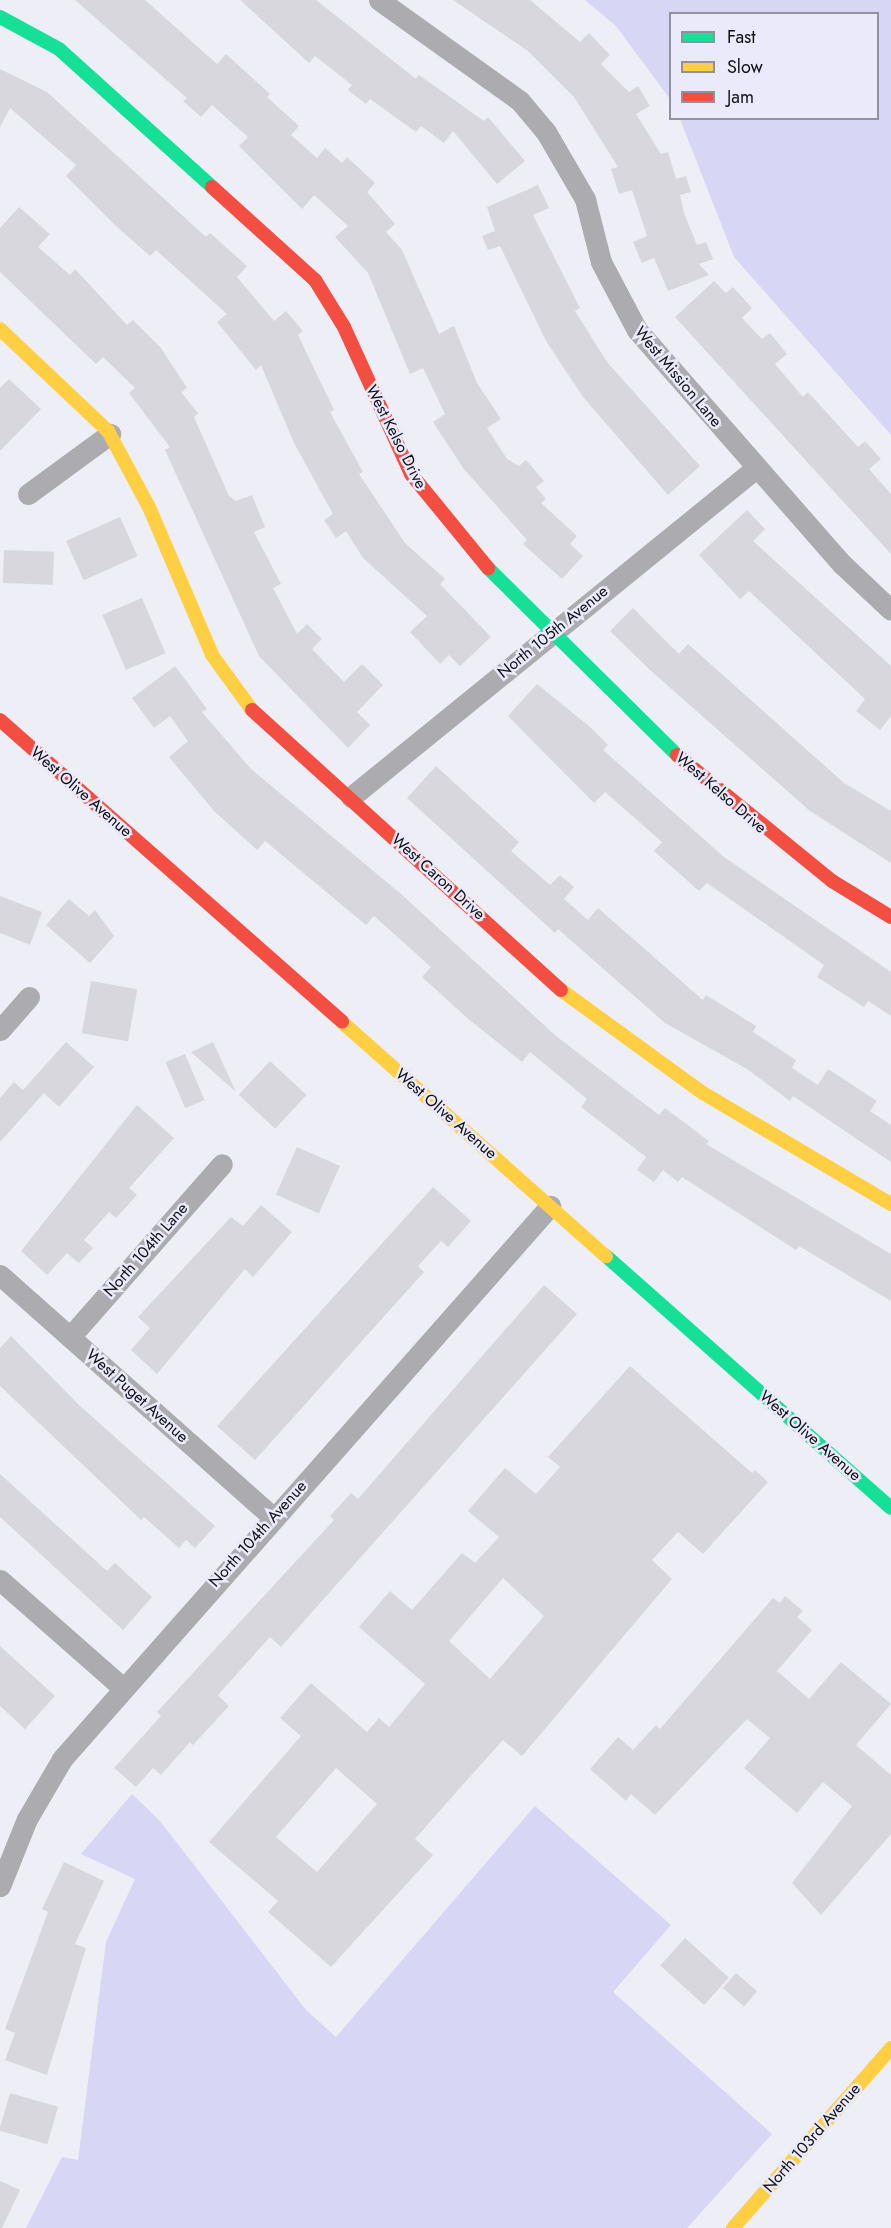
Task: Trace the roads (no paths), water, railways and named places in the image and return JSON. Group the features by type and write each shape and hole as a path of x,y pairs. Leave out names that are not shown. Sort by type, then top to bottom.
{"street":[{"name":"West Mission Lane","path":"379,0 490,75 546,132 585,199 601,262 637,330 756,468 891,610"},
{"name":"West Kelso Drive","path":"0,17 59,49 315,280 344,327 423,492 552,632 705,782 832,881 891,916"},
{"name":"West Caron Drive","path":"0,329 110,434 149,507 212,655 250,708 560,988 703,1093 891,1204"},
{"path":"28,494 110,434"},
{"name":"North 105th Avenue","path":"351,797 756,468"},
{"name":"West Olive Avenue","path":"0,720 891,1508"},
{"path":"0,1030 29,997"},
{"name":"North 104th Lane","path":"70,1337 222,1164"},
{"name":"North 104th Avenue","path":"1,1878 27,1819 62,1759 122,1687 550,1206"},
{"name":"West Puget Avenue","path":"0,1275 273,1517"},
{"path":"0,1580 122,1687"},
{"name":"North 103rd Avenue","path":"734,2228 891,2048"}]}
